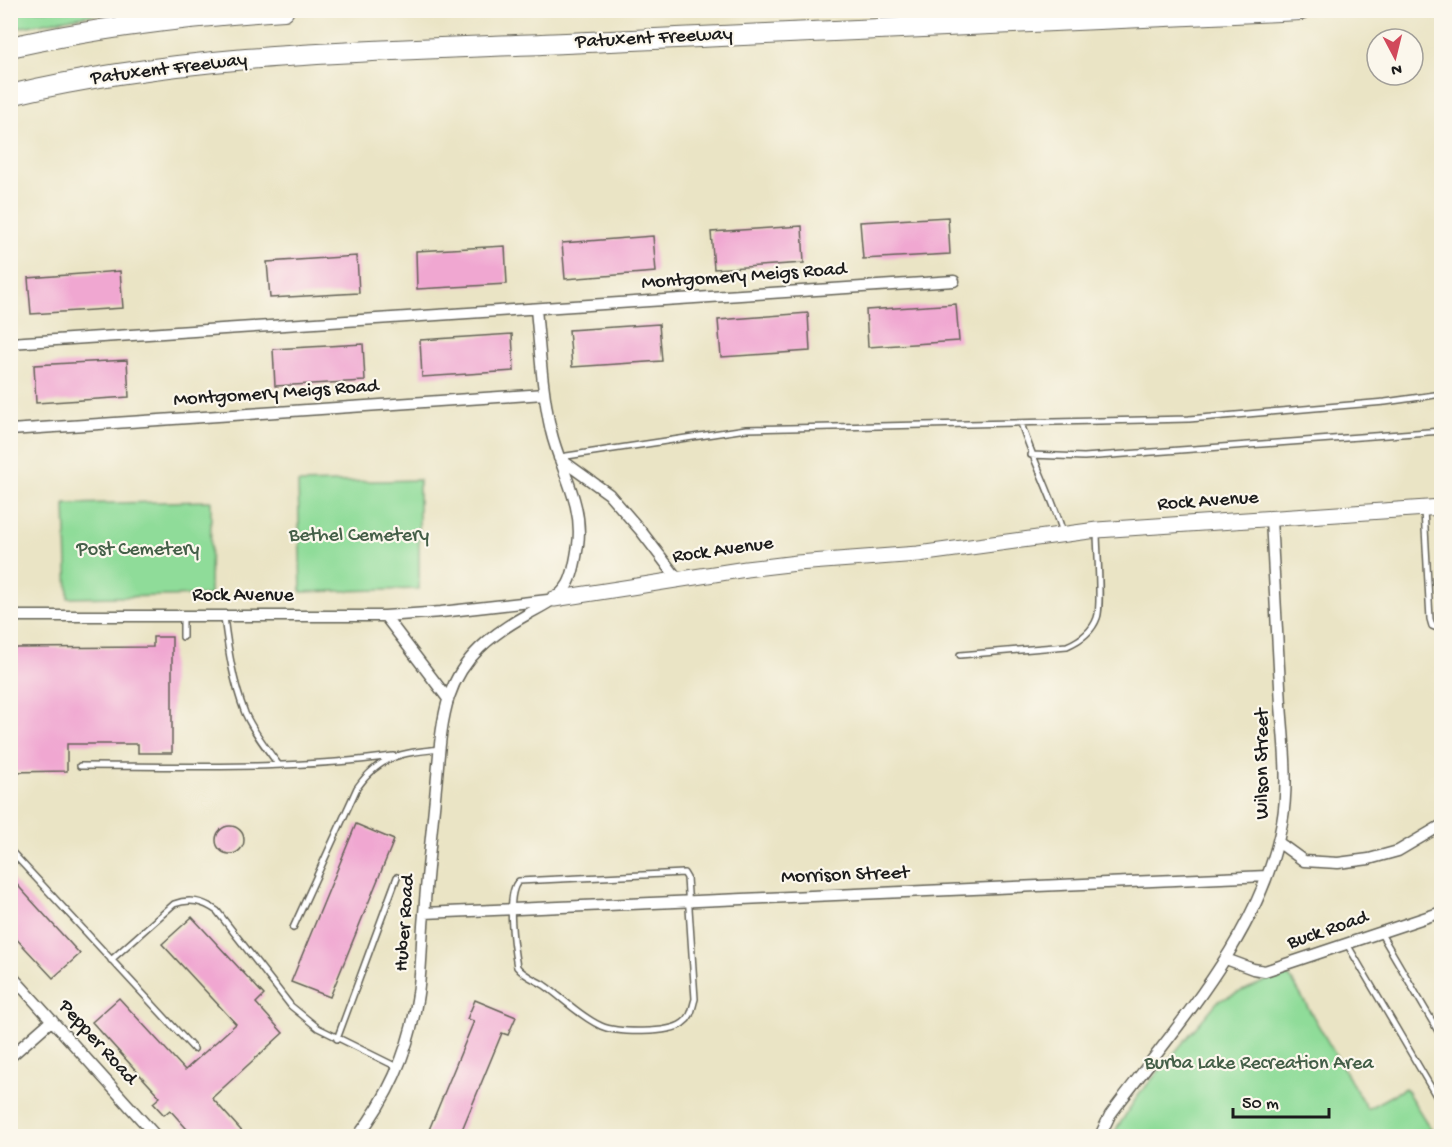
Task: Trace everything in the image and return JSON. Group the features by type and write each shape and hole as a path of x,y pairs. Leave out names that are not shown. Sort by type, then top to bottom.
{"highway":[{"path":"10,47 40,40 157,22 285,10"},
{"name":"Patuxent Freeway","path":"10,96 106,76 170,67 260,59 476,47 1301,10"}],"street":[{"name":"Montgomery Meigs Road","path":"10,344 954,280"},
{"path":"536,309 544,393 552,437 579,514 578,542 568,584 554,599"},
{"name":"Montgomery Meigs Road","path":"10,430 544,393"},
{"path":"559,457 609,494 677,578"},
{"name":"Rock Avenue","path":"10,616 384,616 441,612 554,599 677,578 797,563 929,553 1097,530 1442,507"},
{"name":"Wilson Street","path":"1100,1137 1110,1114 1226,959 1259,898 1278,842 1285,803 1285,771 1271,519"},
{"name":"Huber Road","path":"358,1137 381,1104 398,1067 417,1001 440,748 448,699 457,677 478,648 506,627 554,599"},
{"path":"384,616 448,699"},
{"path":"1278,842 1304,861 1338,863 1369,859 1398,851 1442,825"},
{"name":"Morrison Street","path":"424,913 1267,876"},
{"name":"Buck Road","path":"1226,959 1265,971 1442,912"},
{"name":"Pepper Road","path":"13,982 52,1020 156,1137"},
{"path":"10,1057 52,1020"}],"lane":[{"path":"559,457 746,429 1189,419 1385,402 1442,394"},
{"path":"1021,423 1031,454 1055,505 1063,535"},
{"path":"1031,454 1084,457 1442,431"},
{"path":"1424,509 1430,620 1432,626 1442,630"},
{"path":"960,655 1067,646 1080,640 1092,628 1098,616 1097,530"},
{"path":"183,616 183,637"},
{"path":"224,617 234,676 245,713 262,743 278,764"},
{"path":"80,766 237,766 362,760 440,748"},
{"path":"293,927 357,788 366,774 380,762 393,756"},
{"path":"10,850 194,1049"},
{"path":"684,873 687,878 695,999 690,1016 682,1025 633,1032 602,1026 569,1006 544,985 522,974 515,958 511,909 513,889 519,881 684,873"},
{"path":"337,1039 397,877"},
{"path":"111,960 174,904 184,901 207,904 217,910 291,1006 318,1028 337,1039 398,1067"},
{"path":"1380,932 1442,1038"},
{"path":"1346,944 1442,1106"}],"green space":[{"path":"11,10 112,10 112,11 11,29"},
{"name":"Bethel Cemetery","path":"419,480 419,589 301,592 298,483"},
{"name":"Post Cemetery","path":"211,501 210,595 68,598 65,504"},
{"name":"Burba Lake Recreation Area","path":"1288,976 1367,1109 1405,1088 1435,1136 1112,1136 1137,1097 1218,1001 1273,978"}],"building":[{"path":"948,217 950,254 863,259 860,222"},
{"path":"802,226 804,263 714,269 711,232"},
{"path":"653,236 656,272 565,279 562,243"},
{"path":"505,246 507,284 417,289 416,251"},
{"path":"357,256 359,293 270,298 267,262"},
{"path":"120,271 123,308 31,314 28,278"},
{"path":"956,304 959,341 868,347 866,310"},
{"path":"808,313 810,351 721,357 718,320"},
{"path":"659,324 662,361 572,367 569,330"},
{"path":"512,334 514,371 422,377 420,340"},
{"path":"363,344 365,381 275,386 273,349"},
{"path":"127,360 129,397 36,403 34,365"},
{"path":"153,637 172,637 172,753 138,753 138,744 67,744 67,771 11,772 11,648 153,647"},
{"path":"356,824 394,840 330,997 291,982"},
{"path":"230,826 240,830 244,840 240,850 230,854 220,850 216,840 220,830"},
{"path":"10,877 80,954 53,978 10,932"},
{"path":"192,917 264,995 256,1003 283,1033 212,1098 247,1137 194,1137 170,1110 164,1115 153,1103 160,1097 92,1022 119,998 185,1070 236,1024 162,944"},
{"path":"475,1000 516,1017 508,1035 502,1033 459,1137 426,1137 474,1021 467,1019"}]}
